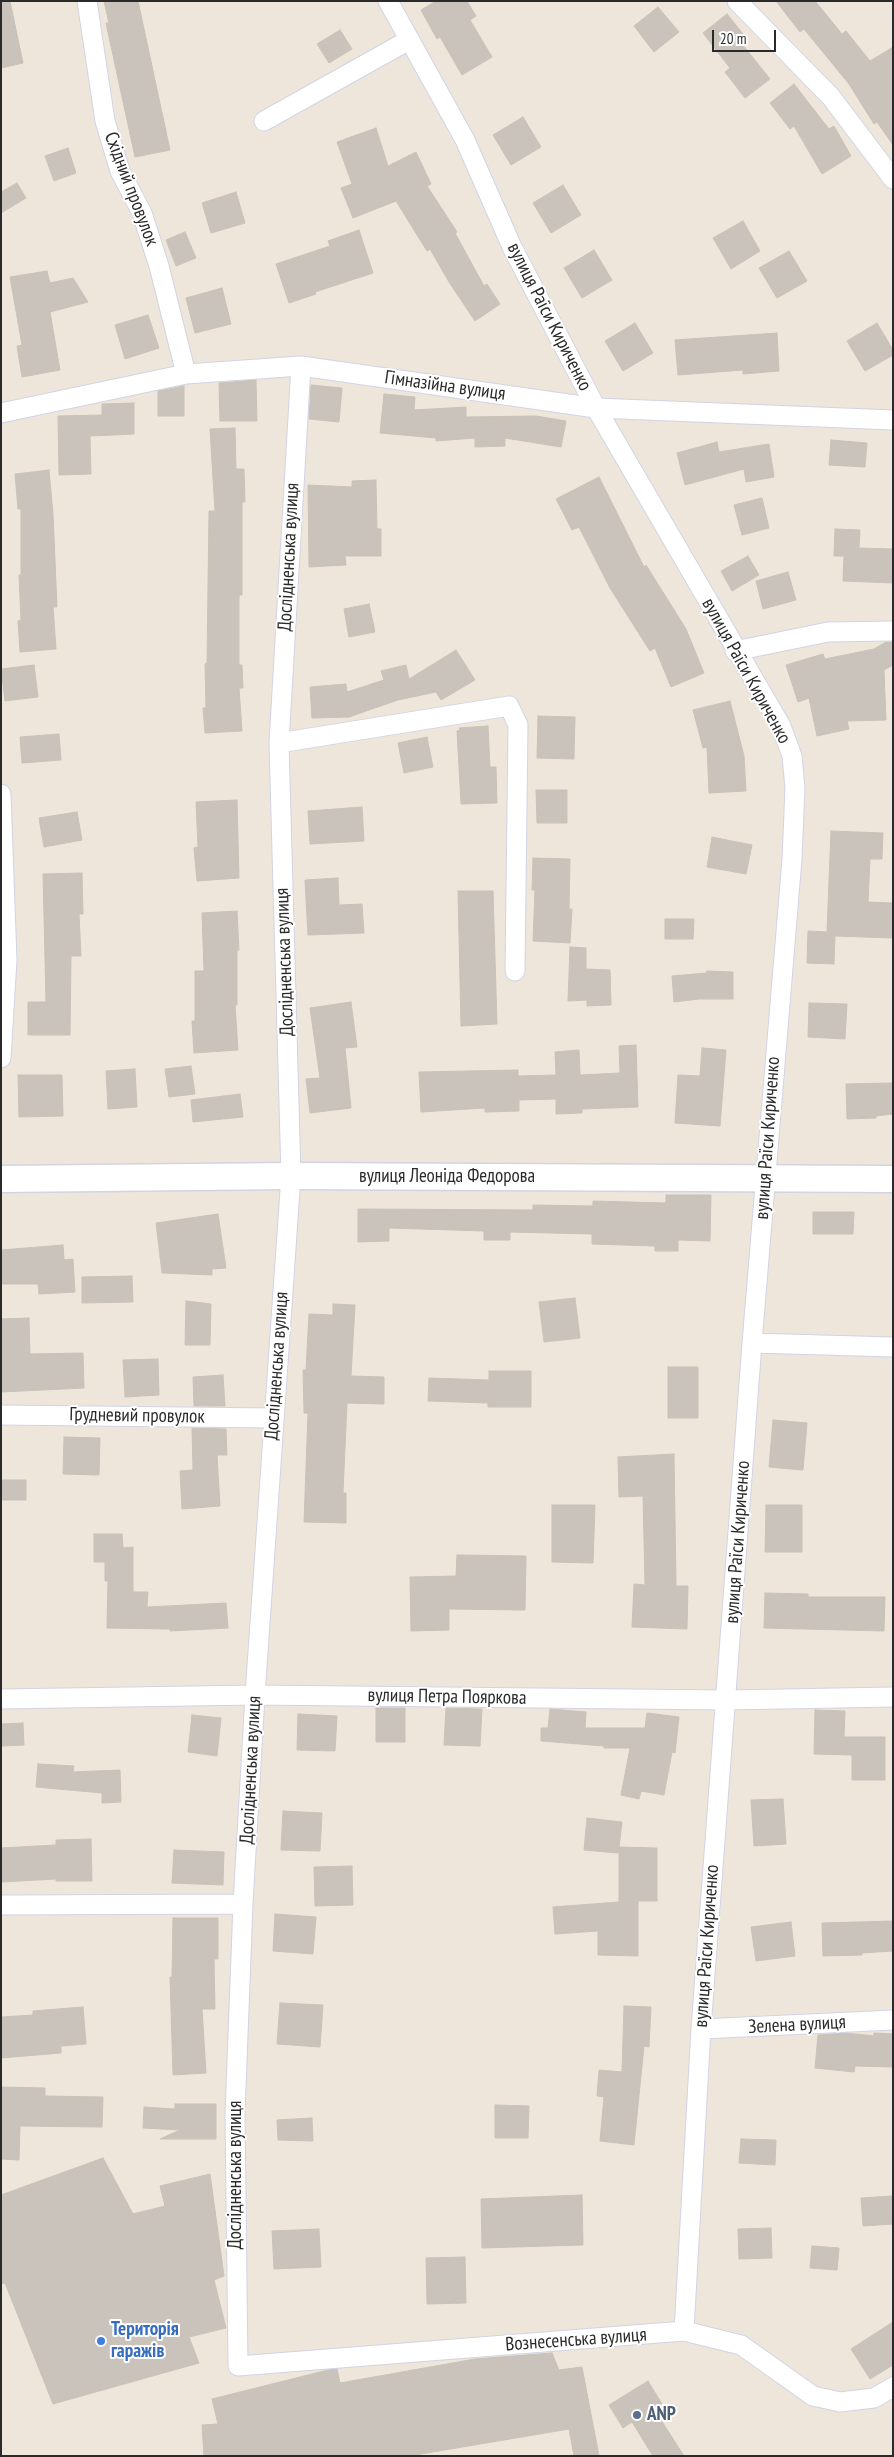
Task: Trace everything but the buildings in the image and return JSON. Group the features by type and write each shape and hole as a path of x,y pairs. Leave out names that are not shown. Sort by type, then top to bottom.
{"street":[{"name":"Східний провулок","path":"87,1 105,121 120,171 142,213 159,266 186,374"},
{"name":"вулиця Раїси Кириченко","path":"388,1 465,140 512,247 596,408 735,651 781,726 792,756 795,788 792,859 752,1343 701,2029 684,2331"},
{"path":"737,1 831,97 893,179"},
{"path":"264,121 409,40"},
{"name":"Гімназійна вулиця","path":"1,413 186,374 300,366 596,408 893,420"},
{"name":"Дослідненська вулиця","path":"238,2366 235,2114 243,1904 273,1418 291,1176 279,743 300,366"},
{"path":"735,651 828,632 893,631"},
{"path":"279,743 509,706 518,725 514,971"},
{"path":"1,794 7,960 1,1058"},
{"name":"вулиця Леоніда Федорова","path":"1,1179 291,1176 893,1179"},
{"path":"752,1343 893,1347"},
{"name":"Грудневий провулок","path":"1,1415 273,1418"},
{"name":"вулиця Петра Пояркова","path":"1,1699 255,1695 726,1700 893,1697"},
{"path":"1,1905 243,1904"},
{"name":"Зелена вулиця","path":"701,2029 893,2020"},
{"name":"Вознесенська вулиця","path":"238,2366 684,2331 741,2346 813,2396 840,2402 874,2398 893,2387"}],"place":[{"name":"Територія гаражів","path":"101,2341"},
{"name":"ANP","path":"637,2415"}]}
